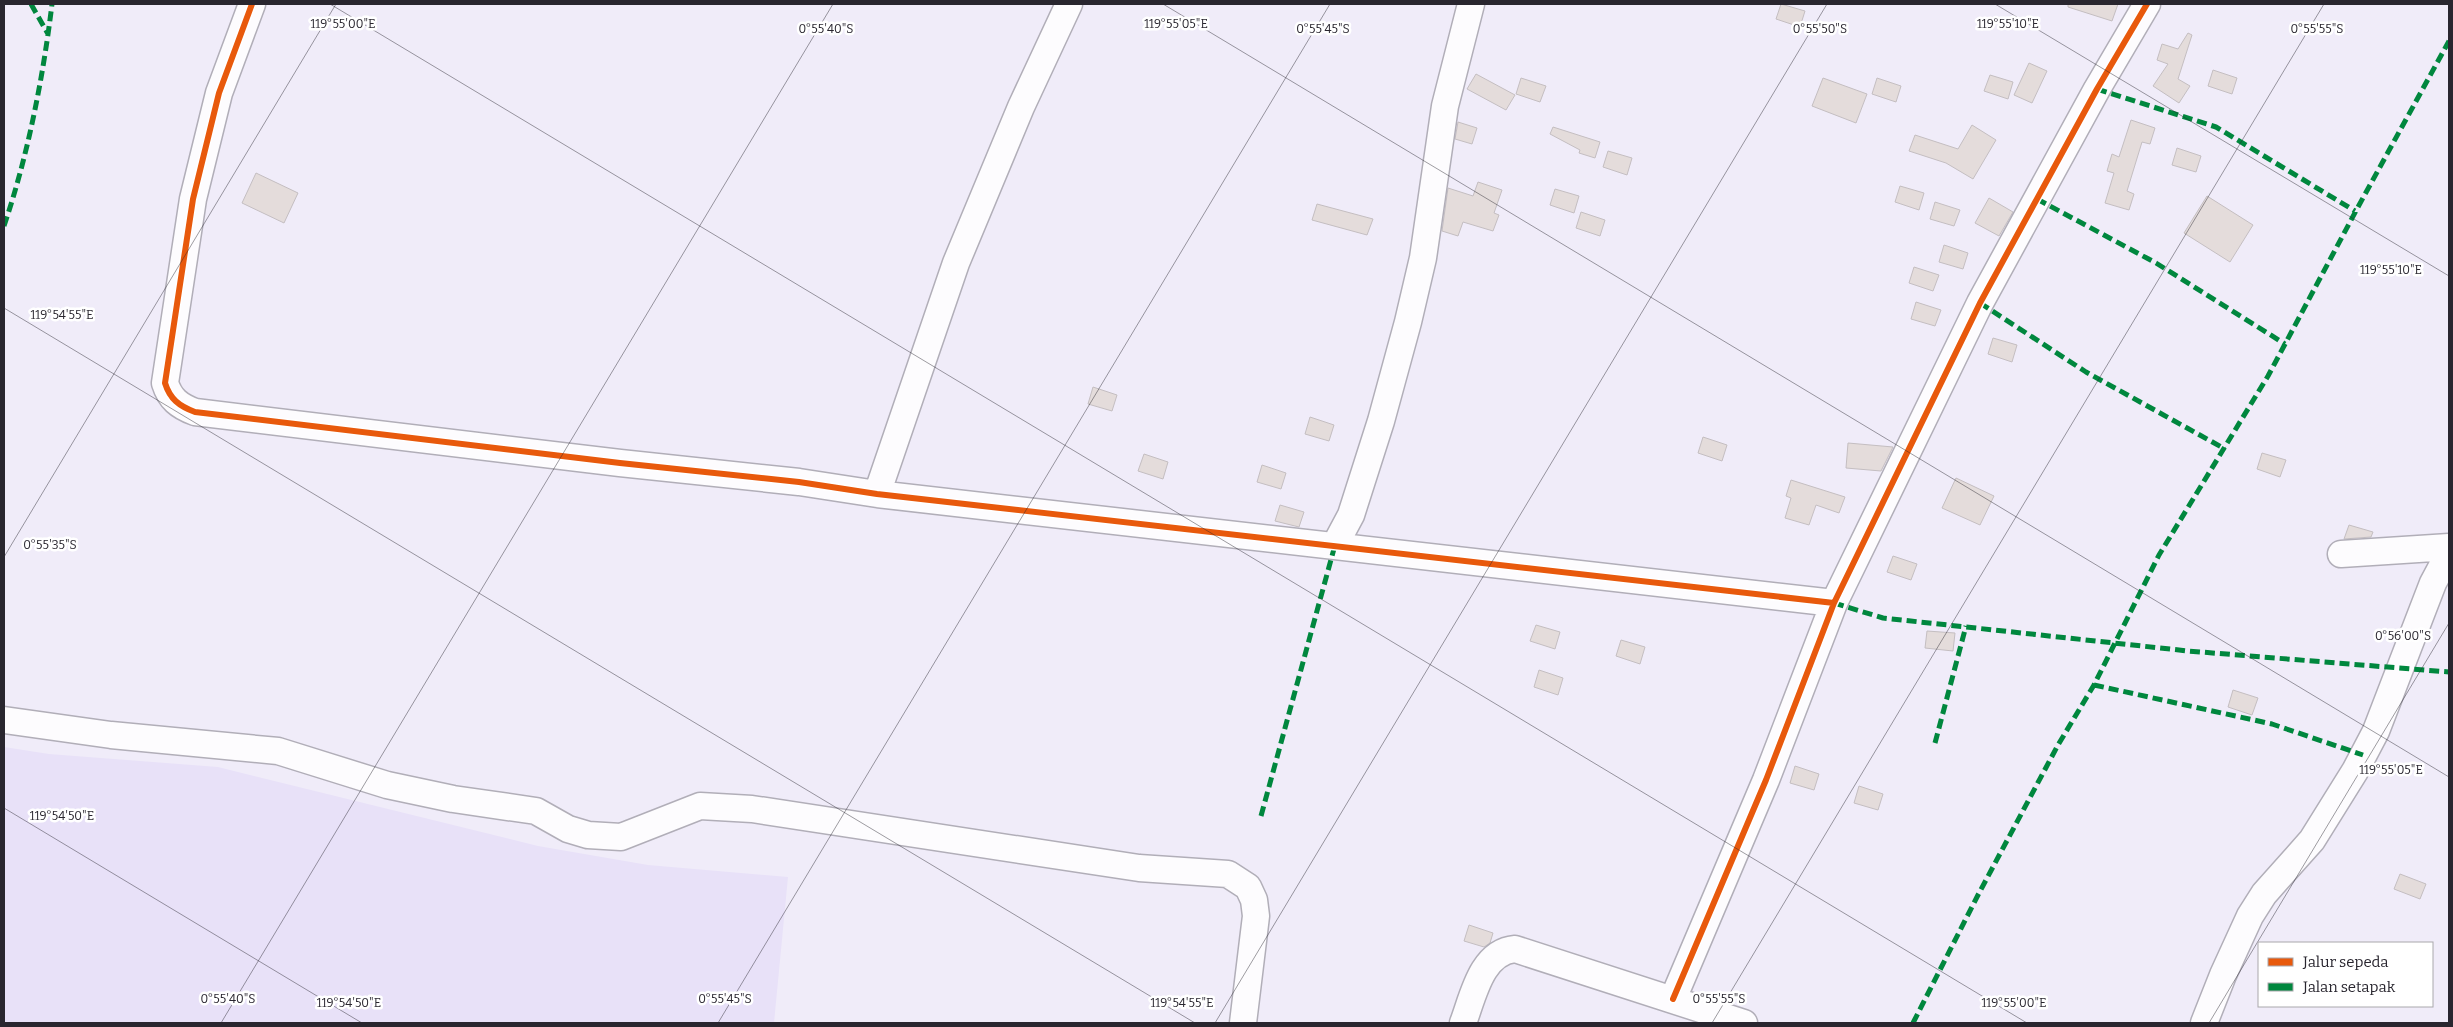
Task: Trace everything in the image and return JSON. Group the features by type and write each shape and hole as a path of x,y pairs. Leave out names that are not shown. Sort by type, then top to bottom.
{"street":[{"path":"252,4 219,93 193,199 164,383 168,393 175,402 195,412 620,463 799,482 877,494 1834,603"},
{"path":"877,494 956,263 1021,107 1069,4"},
{"path":"1335,545 1351,515 1381,422 1408,322 1423,258 1445,106 1471,4"},
{"path":"1673,999 1766,780 1834,603 1980,303 2097,89 2147,4"},
{"path":"2341,554 2449,547"},
{"path":"2204,1023 2223,975 2250,916 2264,894 2312,840 2355,771 2376,731 2433,583 2449,553"},
{"path":"4,720 112,735 278,751 387,785 453,799 536,811 568,828 588,835 621,837 700,806 752,809 1139,868 1228,874 1248,887 1254,900 1256,916 1244,1023"},
{"path":"1463,1023 1488,963 1502,952 1509,950 1532,953 1744,1023"}],"shaded area":[{"path":"4,747 49,754 218,767 538,846 648,865 788,877 774,1023 4,1023"}],"building":[{"path":"1781,4 1805,11 1800,27 1776,19"},
{"path":"2068,4 2118,4 2112,21 2068,7"},
{"path":"2188,33 2192,35 2178,79 2190,86 2179,103 2153,86 2168,64 2157,60 2162,44 2178,49"},
{"path":"2029,63 2047,71 2032,103 2014,95"},
{"path":"2213,70 2237,78 2232,94 2208,86"},
{"path":"1476,74 1515,95 1506,110 1467,89"},
{"path":"1990,75 2013,82 2008,99 1984,91"},
{"path":"1521,78 1546,86 1540,102 1516,94"},
{"path":"1823,78 1867,94 1856,123 1812,106"},
{"path":"1877,78 1901,86 1896,102 1872,94"},
{"path":"2131,120 2155,128 2150,144 2142,142 2127,191 2134,194 2129,210 2105,203 2114,173 2107,171 2112,154 2119,157"},
{"path":"1458,122 1477,128 1472,144 1455,139"},
{"path":"1972,125 1996,140 1973,179 1946,163 1909,151 1915,135 1958,149"},
{"path":"1553,127 1600,142 1595,158 1579,153 1580,150 1550,134"},
{"path":"2177,148 2201,156 2196,172 2172,165"},
{"path":"1608,151 1632,158 1627,175 1603,167"},
{"path":"256,173 298,193 284,223 242,203"},
{"path":"1478,182 1502,190 1494,213 1499,215 1493,231 1463,222 1458,236 1442,231 1448,188 1473,196"},
{"path":"1900,186 1924,193 1919,210 1895,202"},
{"path":"1555,189 1579,196 1574,213 1550,205"},
{"path":"2207,196 2253,225 2230,262 2184,233"},
{"path":"1989,198 2013,212 1999,236 1975,223"},
{"path":"1935,202 1960,210 1954,226 1930,219"},
{"path":"1317,204 1373,219 1367,235 1312,220"},
{"path":"1581,212 1605,220 1600,236 1576,228"},
{"path":"1944,245 1968,253 1963,269 1939,262"},
{"path":"1914,267 1939,275 1933,291 1909,283"},
{"path":"1916,302 1941,310 1935,326 1911,319"},
{"path":"1993,338 2017,345 2012,362 1988,354"},
{"path":"1093,387 1117,395 1112,411 1088,404"},
{"path":"1310,417 1334,425 1329,441 1305,434"},
{"path":"1703,437 1727,445 1722,461 1698,453"},
{"path":"1848,443 1893,447 1881,471 1846,468"},
{"path":"2262,453 2286,460 2280,477 2257,469"},
{"path":"1144,454 1168,462 1163,479 1138,471"},
{"path":"1262,465 1286,473 1281,489 1257,482"},
{"path":"1956,478 1994,496 1980,525 1942,508"},
{"path":"1791,480 1845,497 1839,513 1816,505 1809,525 1785,518 1791,498 1786,496"},
{"path":"1280,505 1304,512 1299,527 1275,521"},
{"path":"2349,525 2373,532 2371,537 2344,539"},
{"path":"1893,556 1917,564 1911,580 1887,572"},
{"path":"1536,625 1560,632 1555,649 1530,641"},
{"path":"1927,631 1955,633 1953,651 1925,648"},
{"path":"1621,640 1645,647 1640,664 1616,656"},
{"path":"1539,670 1563,678 1558,695 1534,687"},
{"path":"2233,690 2258,698 2252,715 2228,707"},
{"path":"1795,766 1819,774 1814,790 1790,783"},
{"path":"1859,786 1883,794 1878,810 1854,803"},
{"path":"2400,874 2426,884 2420,899 2394,889"},
{"path":"1469,925 1493,933 1490,943 1484,947 1464,941"}],"marked path":[{"path":"31,4 48,34"},
{"path":"4,226 13,199 34,116 52,4"},
{"path":"1913,1023 1978,895 2058,745 2094,685 2159,555 2268,376 2449,41"},
{"path":"2097,89 2216,127 2355,211"},
{"path":"2037,199 2156,263 2285,344"},
{"path":"1980,303 2086,372 2225,449"},
{"path":"1261,816 1335,545"},
{"path":"1834,603 1883,618 2188,651 2449,672"},
{"path":"1935,743 1966,626"},
{"path":"2094,685 2272,724 2363,755"}],"cycle path":[{"path":"252,4 219,93 193,199 165,383 176,401 195,412 620,463 799,482 877,494 1834,603"},
{"path":"1673,999 1766,780 1834,603 1980,303 2097,89 2147,4"}]}
